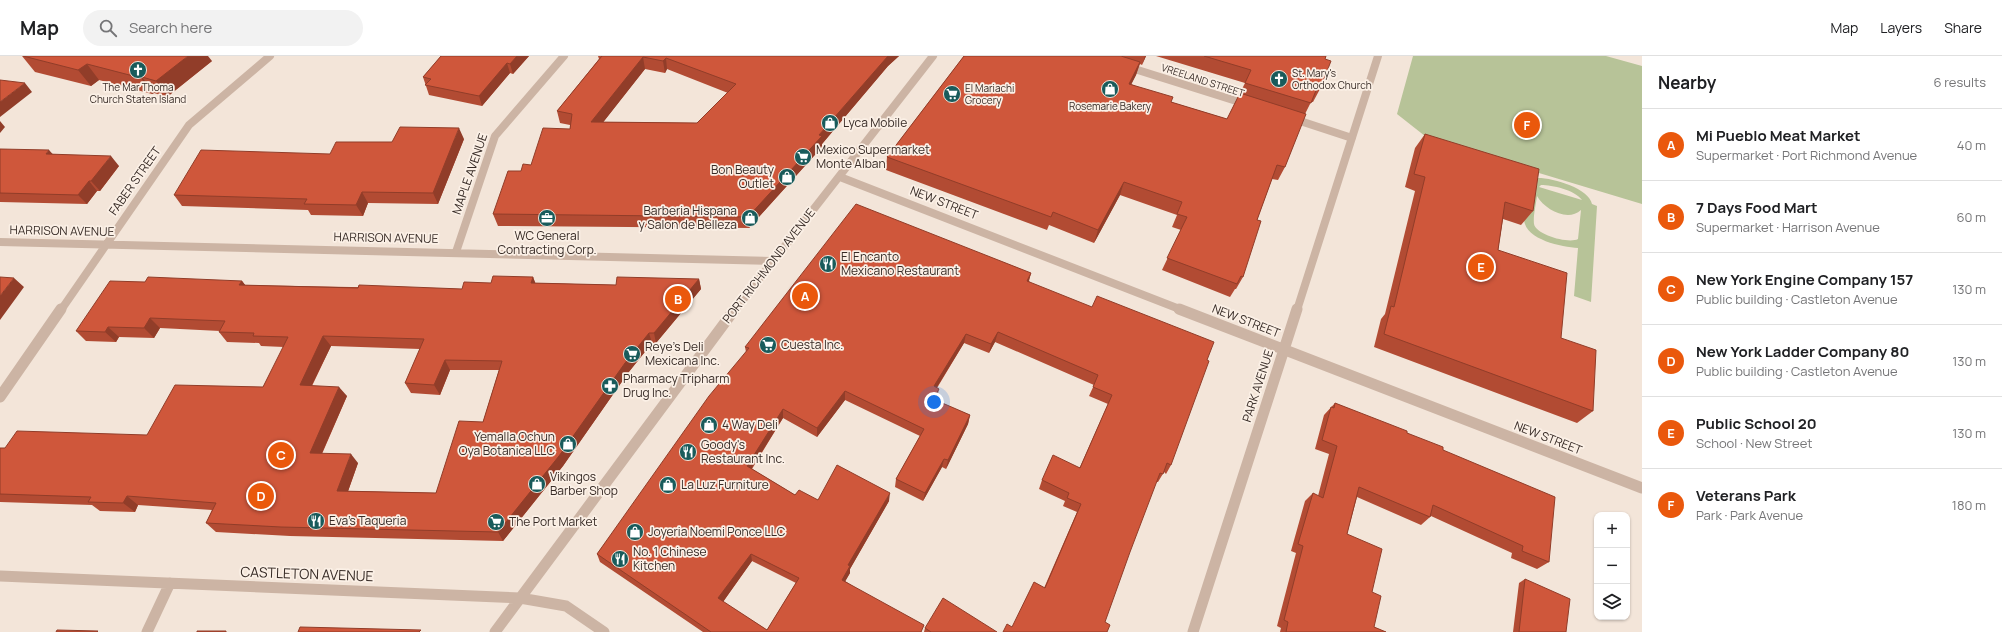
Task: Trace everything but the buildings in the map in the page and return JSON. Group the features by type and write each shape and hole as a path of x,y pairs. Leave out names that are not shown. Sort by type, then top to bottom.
{"street":[{"name":"FABER STREET","path":"0,397 189,125 270,56"},
{"name":"MAPLE AVENUE","path":"456,252 495,136 564,56"},
{"name":"PORT RICHMOND AVENUE","path":"495,632 771,261 840,177 933,56"},
{"name":"PARK AVENUE","path":"1193,632 1378,56"},
{"name":"VREELAND STREET","path":"1116,63 1260,108"},
{"path":"1282,116 1352,138"},
{"name":"NEW STREET","path":"840,177 1642,488"},
{"name":"HARRISON AVENUE","path":"0,242 456,252 771,261"},
{"name":"CASTLETON AVENUE","path":"0,576 520,598 566,606 604,632"},
{"path":"147,632 170,583"}],"green space":[{"path":"1413,56 1606,56 1642,66 1642,204 1430,140 1397,114"},
{"path":"1536,178 1551,179 1577,188 1589,198 1592,204 1597,206 1591,302 1574,296 1578,248 1554,244 1538,237 1531,233 1526,227 1524,220","holes":["1541,185 1557,187 1569,191 1579,196 1582,200 1539,187","1537,196 1545,206 1563,215 1570,215 1581,210 1578,239 1568,240 1553,238 1540,232 1536,228 1534,224 1534,214"]}],"place":[{"name":"The Mar Thoma Church Staten Island","path":"138,70"},
{"name":"St. Mary's Orthodox Church","path":"1279,79"},
{"name":"Rosemarie Bakery","path":"1110,89"},
{"name":"El Mariachi Grocery","path":"952,94"},
{"name":"Lyca Mobile","path":"830,123"},
{"name":"Veterans Park","path":"1527,125"},
{"name":"Mexico Supermarket Monte Alban","path":"803,157"},
{"name":"Bon Beauty Outlet","path":"787,177"},
{"name":"WC General Contracting Corp.","path":"547,218"},
{"name":"Barberia Hispana y Salon de Belleza","path":"750,218"},
{"name":"El Encanto Mexicano Restaurant","path":"828,264"},
{"name":"Public School 20","path":"1481,267"},
{"name":"Mi Pueblo Meat Market","path":"805,296"},
{"name":"7 Days Food Mart","path":"678,299"},
{"name":"Cuesta Inc.","path":"768,345"},
{"name":"Reye's Deli Mexicana Inc.","path":"632,354"},
{"name":"Pharmacy Tripharm Drug Inc.","path":"610,386"},
{"name":"4 Way Deli","path":"709,425"},
{"name":"Yemalla Ochun Oya Botanica LLC","path":"568,444"},
{"name":"Goody's Restaurant Inc.","path":"688,452"},
{"name":"New York Engine Company 157","path":"281,455"},
{"name":"Vikingos Barber Shop","path":"537,484"},
{"name":"La Luz Furniture","path":"668,485"},
{"name":"New York Ladder Company 80","path":"261,496"},
{"name":"Eva's Taqueria","path":"316,521"},
{"name":"The Port Market","path":"496,522"},
{"name":"Joyeria Noemi Ponce LLC","path":"635,532"},
{"name":"No. 1 Chinese Kitchen","path":"620,559"}]}
